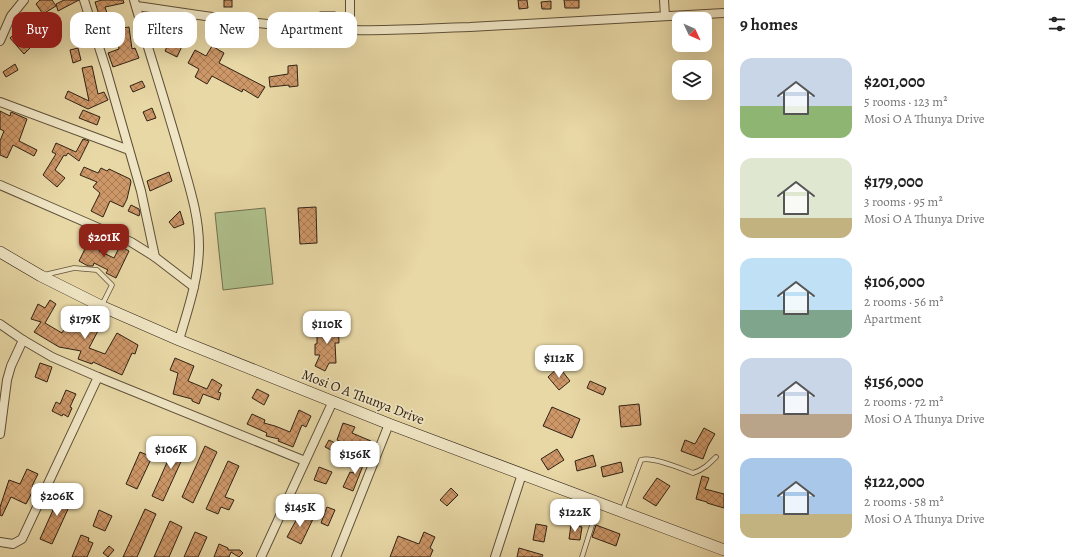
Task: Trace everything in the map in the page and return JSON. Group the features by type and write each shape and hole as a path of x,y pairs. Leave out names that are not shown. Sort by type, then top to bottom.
{"street":[{"path":"0,41 11,16 24,0"},
{"path":"84,0 106,69 141,191 155,257"},
{"path":"350,0 350,12"},
{"path":"664,0 665,16"},
{"path":"179,340 197,272 199,245 196,214 165,100 135,3 240,21 267,24"},
{"path":"357,30 382,31 514,25 724,13"},
{"path":"0,102 129,150"},
{"path":"0,186 131,242 155,257 194,287"},
{"name":"Mosi O A Thunya Drive","path":"0,252 41,276 101,306 179,340 389,424 724,550"},
{"path":"0,324 22,340 52,357 305,461"},
{"path":"0,434 7,380 22,340"},
{"path":"0,542 13,544 22,539 98,377"},
{"path":"262,557 333,401"},
{"path":"336,557 389,424"},
{"path":"495,557 522,474"}],"lane":[{"path":"41,276 74,268 97,270 112,285 101,306"},
{"path":"621,511 641,460 653,460 693,473 700,471 716,457"},
{"path":"582,557 599,503"}],"green space":[{"path":"265,208 273,284 223,290 215,213"}],"building":[{"path":"40,0 52,0 56,6 46,12 42,12 36,4"},
{"path":"64,0 79,0 58,11 56,4"},
{"path":"102,0 123,0 124,3 105,7 107,12 98,12 95,2"},
{"path":"224,0 232,0 232,7 224,7"},
{"path":"518,0 527,0 528,8 519,9"},
{"path":"564,0 579,0 579,8 565,8"},
{"path":"551,1 551,9 542,9 541,2"},
{"path":"129,27 132,49 135,48 139,58 113,67 108,53 119,48 125,48 125,28"},
{"path":"19,48 30,48 24,54"},
{"path":"78,48 81,60 73,63 70,50"},
{"path":"166,48 181,48 177,57 165,51"},
{"path":"211,48 215,48 224,53 219,63 265,87 258,98 243,89 242,92 212,76 207,84 195,77 199,69 188,63 195,50 206,56"},
{"path":"15,64 18,70 6,77 3,72"},
{"path":"297,65 298,86 289,87 289,85 270,87 269,77 288,74 288,66"},
{"path":"92,66 98,94 104,92 108,100 88,109 65,98 68,91 89,101 82,68"},
{"path":"142,81 145,87 133,92 130,86"},
{"path":"152,108 156,118 147,121 143,112"},
{"path":"83,110 100,117 97,125 79,118"},
{"path":"0,111 10,116 11,112 27,119 19,141 37,150 34,156 13,145 7,158 0,155 0,141 4,131 0,129"},
{"path":"83,139 89,141 79,161 68,153 66,156 64,155 55,170 65,178 57,187 43,175 56,154 52,152 56,143 76,152"},
{"path":"84,167 98,173 101,168 107,171 109,169 130,179 131,182 127,199 123,207 110,201 103,217 91,211 100,193 93,187 97,182 80,175"},
{"path":"169,172 172,181 150,191 147,181"},
{"path":"131,205 139,209 139,216 128,211"},
{"path":"316,207 317,243 300,244 298,208"},
{"path":"180,211 184,224 174,228 169,222"},
{"path":"90,239 103,245 99,251 114,258 120,246 129,251 116,278 106,273 108,270 94,263 93,266 88,266 79,261"},
{"path":"50,300 56,304 45,323 62,333 73,314 90,324 91,322 100,327 89,348 105,354 117,333 138,345 135,354 132,353 122,375 93,362 92,364 78,359 81,351 59,347 34,332 41,322 31,319 38,304 45,308"},
{"path":"330,320 338,320 339,343 335,343 336,363 329,363 325,371 315,366 320,355 315,355 315,344 317,344 317,327 330,327"},
{"path":"175,358 194,366 188,381 207,389 212,379 222,385 218,392 221,393 219,400 203,394 199,404 192,401 192,399 173,394 178,373 170,370"},
{"path":"40,363 52,367 47,382 35,377"},
{"path":"559,367 570,381 559,390 548,377"},
{"path":"590,381 606,388 603,395 587,388"},
{"path":"257,389 269,395 264,405 252,398"},
{"path":"66,390 76,394 70,407 72,408 68,417 52,411 56,402 60,404"},
{"path":"639,404 641,425 621,427 619,406"},
{"path":"552,407 580,419 572,438 543,426"},
{"path":"299,410 311,416 306,427 302,425 293,447 278,441 279,439 266,436 267,433 247,424 252,414 265,420 264,423 290,432"},
{"path":"343,423 355,427 352,433 371,441 366,452 337,440"},
{"path":"704,428 715,434 703,459 681,451 685,440 695,444"},
{"path":"178,438 189,444 163,501 152,496"},
{"path":"329,440 337,444 333,451 325,447"},
{"path":"205,446 217,452 193,503 182,497"},
{"path":"557,449 564,460 548,470 541,459"},
{"path":"140,452 152,457 137,489 126,484"},
{"path":"593,455 596,466 577,471 575,461"},
{"path":"359,456 366,458 353,491 343,487 350,472 354,473"},
{"path":"228,461 239,466 225,497 234,500 229,510 221,507 218,514 206,509"},
{"path":"621,462 623,472 603,477 601,467"},
{"path":"319,467 332,472 326,484 314,480"},
{"path":"27,469 38,474 32,486 35,487 26,504 11,497 2,516 0,515 0,507 9,480 20,484"},
{"path":"702,476 709,478 705,489 724,494 724,508 696,499"},
{"path":"657,478 670,486 656,506 643,498"},
{"path":"451,488 458,495 447,506 440,500"},
{"path":"62,490 74,496 52,544 40,539"},
{"path":"327,507 335,510 328,526 321,523"},
{"path":"145,509 156,514 137,557 123,557"},
{"path":"99,510 112,516 105,531 93,526"},
{"path":"300,513 313,519 301,544 287,537"},
{"path":"170,521 182,527 169,557 154,557"},
{"path":"536,524 547,526 544,542 533,540"},
{"path":"571,525 582,527 580,540 569,539"},
{"path":"596,525 620,534 616,546 592,537"},
{"path":"195,532 207,537 198,557 184,557"},
{"path":"424,532 435,537 430,548 433,550 430,557 390,557 398,536 419,544"},
{"path":"81,535 89,538 88,541 93,543 87,557 72,557"},
{"path":"219,544 228,548 228,550 240,550 243,553 239,557 231,552 229,557 214,557"},
{"path":"109,546 114,550 108,557 103,553"},
{"path":"519,548 543,555 542,557 517,557"}]}
